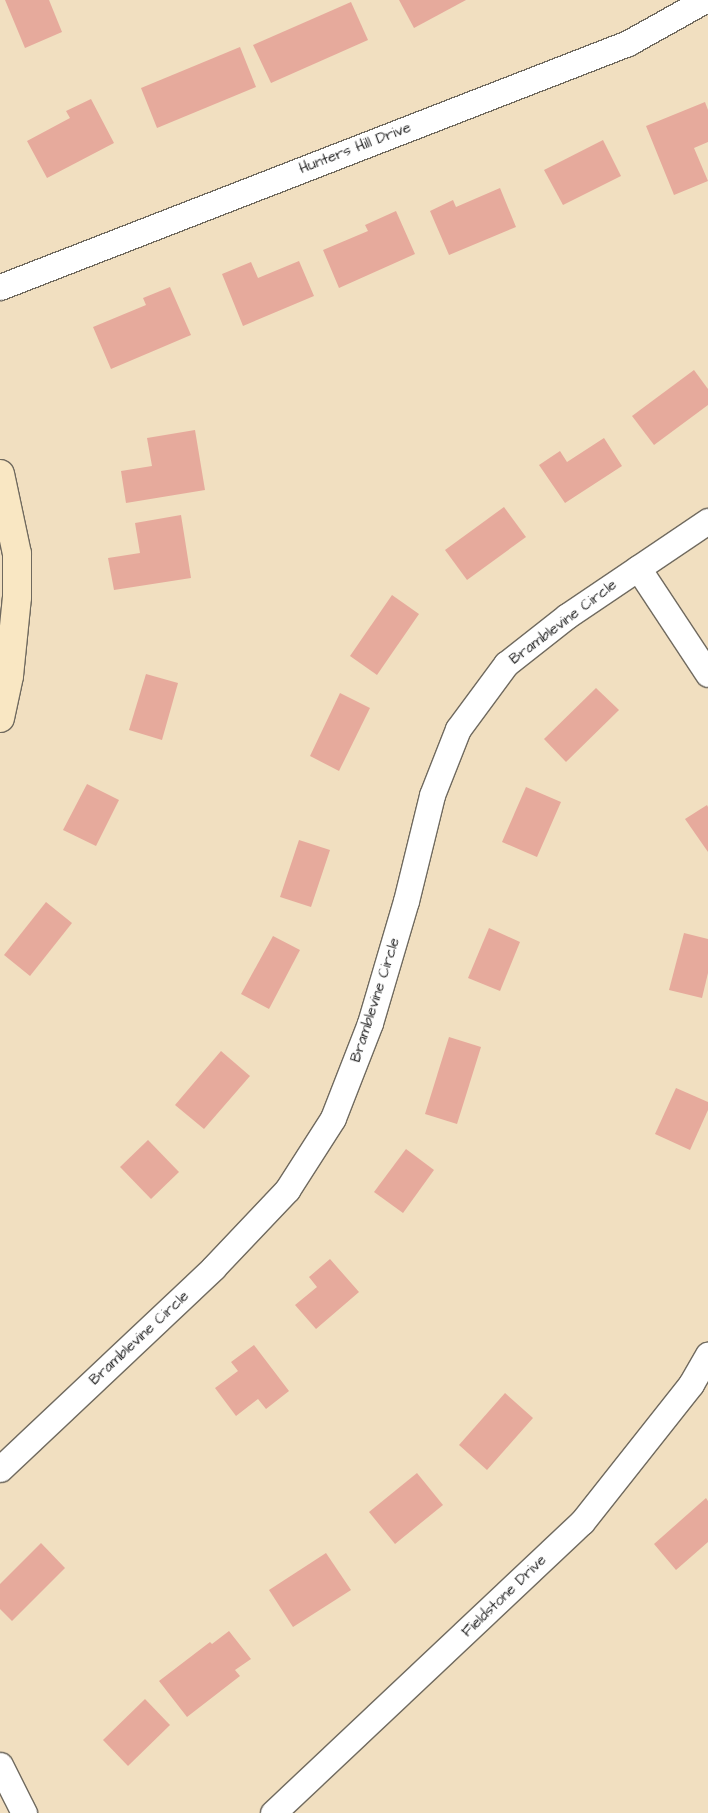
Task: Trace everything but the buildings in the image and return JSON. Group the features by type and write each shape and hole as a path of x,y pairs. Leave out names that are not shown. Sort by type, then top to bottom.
{"street":[{"name":"Hunters Hill Drive","path":"0,287 628,43 705,0"},
{"path":"0,474 16,554 17,571 17,597 9,676 0,718"},
{"name":"Bramblevine Circle","path":"0,1470 213,1268 287,1190 333,1118 370,1023 406,901 432,795 458,728 506,664 567,616 708,521"},
{"path":"638,568 708,674"},
{"name":"Fieldstone Drive","path":"273,1813 582,1522 700,1389 708,1355"},
{"path":"0,1765 24,1813"}]}
